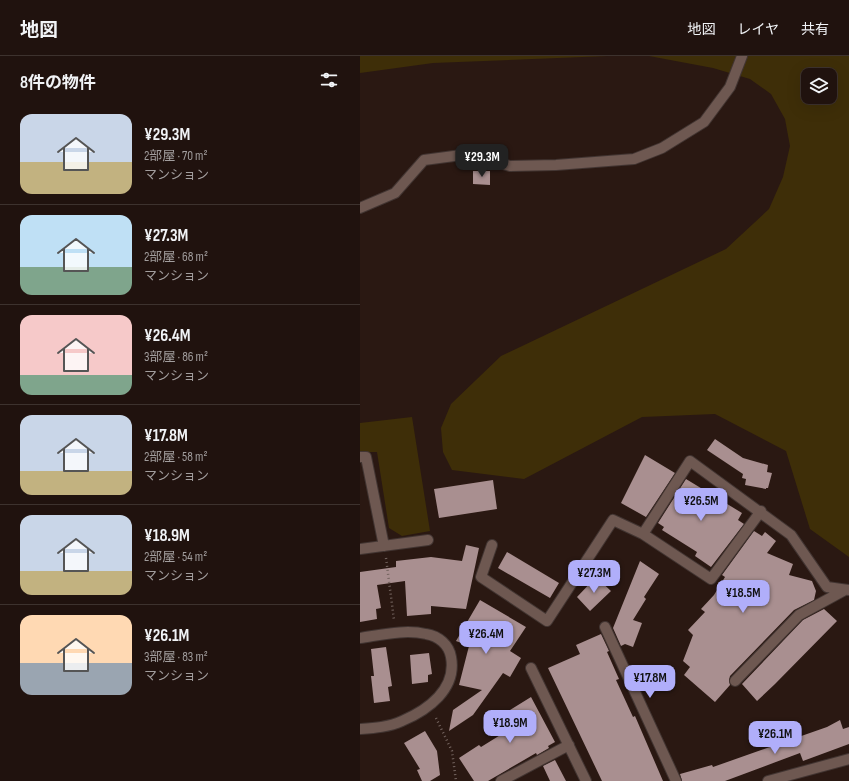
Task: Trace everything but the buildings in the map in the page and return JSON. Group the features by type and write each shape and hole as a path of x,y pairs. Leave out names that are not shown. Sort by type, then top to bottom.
{"street":[{"path":"360,208 395,193 424,160 469,154 510,166 556,165 634,159 662,148 704,122 730,87 742,56"},
{"path":"360,457 366,456 384,546"},
{"path":"643,534 690,461 791,535 827,588 846,591"},
{"path":"492,545 481,577 547,621 613,520 643,534 711,578 761,512"},
{"path":"360,549 428,540"},
{"path":"735,681 799,615 846,591"},
{"path":"605,627 676,781"},
{"path":"360,638 396,633 426,633 434,636 444,642 450,652 452,674 445,691 430,704 402,721 360,729"},
{"path":"531,668 586,781"},
{"path":"501,781 569,745"},
{"path":"768,781 788,778 849,759"}],"path":[{"path":"384,546 396,633"},
{"path":"430,704 452,751 456,781"}],"shaded area":[{"path":"360,56 608,56 433,63 360,73"},
{"path":"649,56 849,56 849,557 810,529 786,451 715,414 642,417 524,479 452,470 443,452 441,428 451,404 501,356 726,249 769,209 783,177 790,146 785,119 771,94 750,79 713,68"},
{"path":"412,417 430,531 402,536 389,528 377,452 360,452 360,423"}]}
